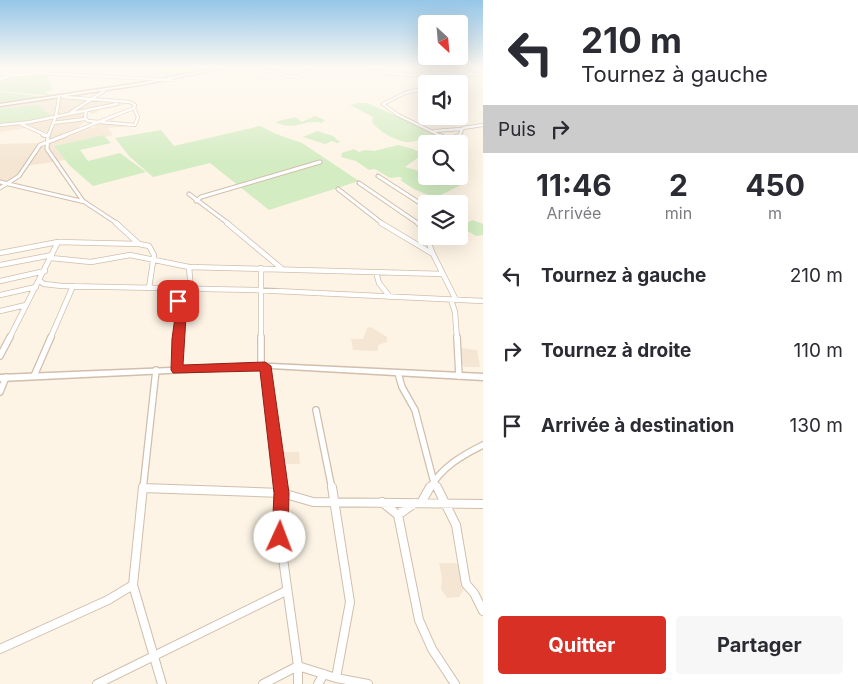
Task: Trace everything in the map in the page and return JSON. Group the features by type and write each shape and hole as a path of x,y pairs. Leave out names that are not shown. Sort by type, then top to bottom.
{"street":[{"path":"0,105 44,100"},
{"path":"60,100 48,136 47,148 85,202"},
{"path":"53,122 90,100"},
{"path":"30,122 85,119 135,125 138,117 134,108 135,104 103,100"},
{"path":"391,100 383,104 408,120 418,124"},
{"path":"1,124 30,122 130,102"},
{"path":"0,188 19,176 39,146 134,108"},
{"path":"85,119 86,112"},
{"path":"16,124 32,128 39,134 48,136"},
{"path":"421,125 434,130 447,140 459,136 462,132 461,129"},
{"path":"434,130 461,129 483,125"},
{"path":"196,201 201,197 320,162"},
{"path":"19,176 20,182 26,188"},
{"path":"378,176 418,202"},
{"path":"0,182 85,202 121,226 139,244"},
{"path":"358,183 418,223"},
{"path":"338,189 387,227 396,230 433,254"},
{"path":"190,194 196,201 241,233 281,268"},
{"path":"0,356 3,343 40,281 58,242"},
{"path":"0,253 58,242 139,244 149,246 154,255 149,288"},
{"path":"430,245 454,300 459,376"},
{"path":"0,266 52,256 68,261 92,262 130,255 189,268 194,266 281,268 443,274"},
{"path":"189,268 191,290"},
{"path":"260,268 259,291 263,366 282,493 280,537 298,666 298,684"},
{"path":"0,273 1,280 45,271"},
{"path":"376,272 379,283 390,298"},
{"path":"40,281 49,285 259,291 483,301"},
{"path":"34,376 73,286"},
{"path":"0,295 36,287"},
{"path":"177,370 180,317 178,312 179,290"},
{"path":"0,310 26,305"},
{"path":"0,392 3,378 263,366 483,377"},
{"path":"156,370 132,585 162,684"},
{"path":"398,373 402,387 415,410 433,479 456,525 466,584 474,593 483,611"},
{"path":"316,410 335,502 350,602 336,678"},
{"path":"398,515 418,503 433,479 459,456 483,445"},
{"path":"143,488 282,493 301,500 335,502 483,504"},
{"path":"382,502 398,515 420,626 455,684"},
{"path":"0,649 108,600 132,585"},
{"path":"96,684 286,590"},
{"path":"474,593 483,597"},
{"path":"263,684 298,666 336,678 368,684"},
{"path":"318,684 324,674"}],"shaded area":[{"path":"46,100 101,100 125,104 118,107 98,108 101,109 97,110 97,113 90,114 89,111 86,112 83,123 74,131 96,127 95,125 104,123 104,120 112,117 115,118 109,123 112,125 127,124 132,126 108,128 113,135 105,137 102,135 54,146 65,160 26,166 18,176 0,188 0,144 35,143 41,147 46,147 50,132 43,132 31,127 1,132 0,134 0,106"},
{"path":"371,327 387,337 387,342 378,345 378,351 353,350 351,339 363,339 367,328"},
{"path":"460,348 477,350 480,367 465,367 462,364"},
{"path":"279,452 299,452 300,464 280,464"},
{"path":"439,563 456,563 467,573 466,586 459,597 447,598 441,589 442,578"}],"green space":[{"path":"0,100 41,100 0,105"},
{"path":"367,103 438,134 418,135 418,140 406,142 387,135 375,126 372,122 373,117 350,105"},
{"path":"38,105 53,119 16,124 0,124 0,109"},
{"path":"315,116 325,120 322,123 310,122 289,126 275,122 295,117 302,122"},
{"path":"260,126 302,143 359,181 269,210 210,163 153,177 129,156 115,138 161,130 174,146"},
{"path":"317,131 333,136 340,142 332,141 325,144 303,137"},
{"path":"103,135 111,143 80,150 88,161 120,153 146,172 93,186 70,166 54,146"},
{"path":"398,145 413,149 418,152 418,158 405,167 418,171 418,185 461,185 441,195 428,195 400,180 403,179 400,177 390,178 375,169 369,170 356,161 341,157 342,153 354,149 359,152 364,150 374,151"},
{"path":"473,220 483,224 483,235 476,236 468,231 468,222"}],"route":[{"path":"178,301 180,327 178,333 177,370 265,366 282,493 280,537"}]}
